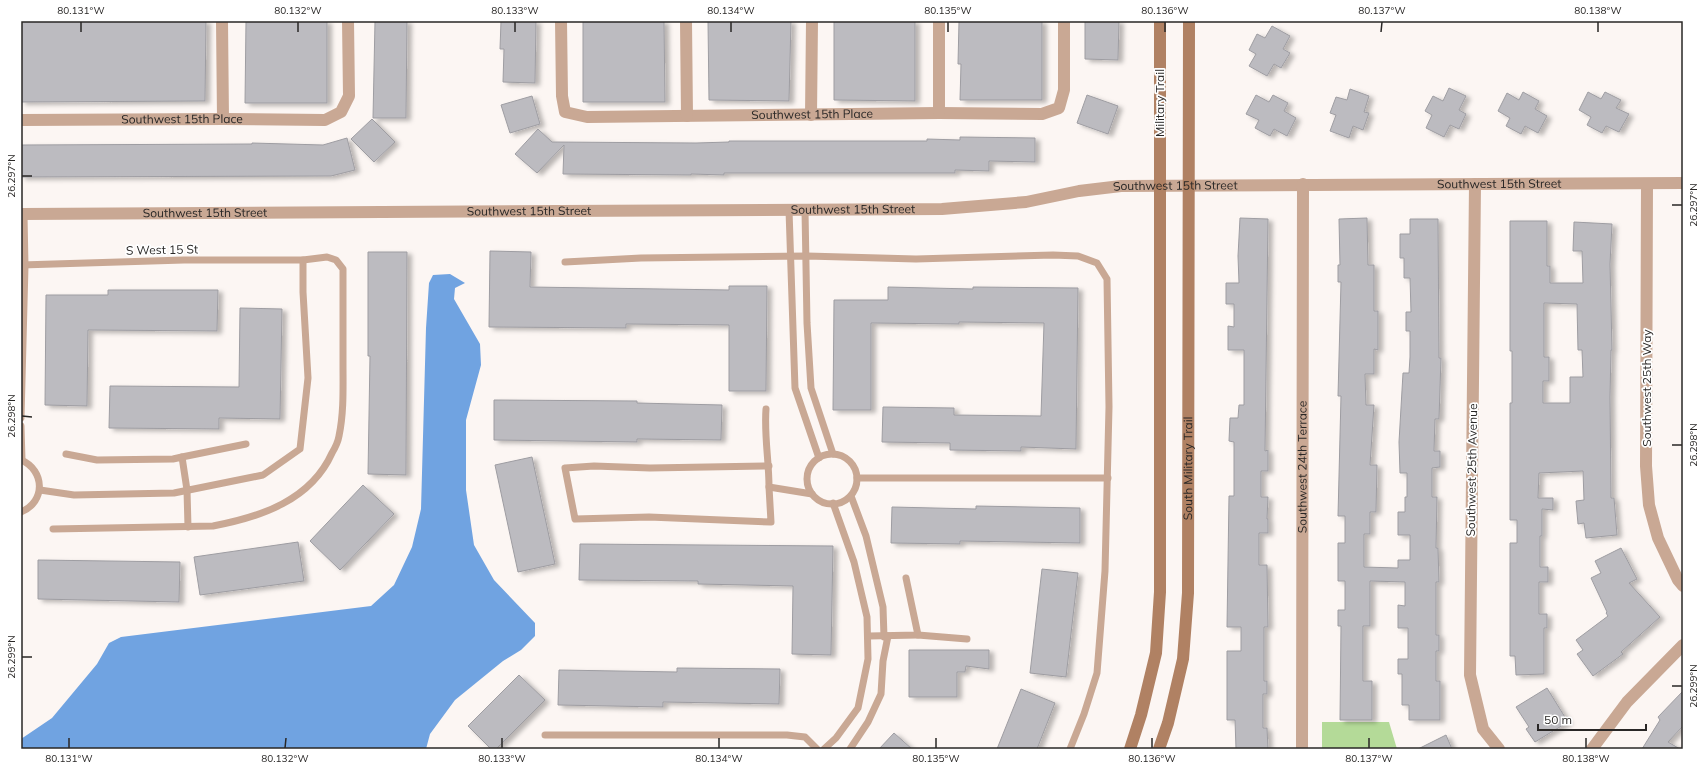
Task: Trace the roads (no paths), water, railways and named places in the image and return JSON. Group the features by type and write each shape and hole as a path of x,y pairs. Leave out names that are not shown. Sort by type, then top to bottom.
{"street":[{"path":"222,21 223,119"},
{"name":"Southwest 15th Place","path":"21,120 325,120 340,112 349,96 348,21"},
{"name":"Southwest 15th Place","path":"561,21 562,96 565,112 587,117 939,113 1042,114 1059,108 1064,90 1064,21"},
{"path":"686,21 687,116"},
{"path":"811,115 812,21"},
{"path":"939,21 939,113"},
{"name":"Military Trail","path":"1160,21 1160,185"},
{"path":"1189,21 1189,185"},
{"name":"Southwest 15th Street","path":"22,214 942,209 1026,202 1093,189 1121,186 1683,183"},
{"name":"Southwest 24th Terrace","path":"1302,749 1303,184"},
{"name":"Southwest 25th Avenue","path":"1475,184 1470,675 1483,728 1499,749"},
{"name":"Southwest 25th Way","path":"1647,184 1646,466 1649,505 1658,538 1678,580 1683,586"},
{"path":"1130,749 1141,715 1156,653 1160,592 1160,185"},
{"name":"South Military Trail","path":"1159,749 1168,723 1183,659 1188,593 1189,185"},
{"path":"1592,749 1627,702 1683,645"}],"lane":[{"path":"789,210 795,388 819,458"},
{"path":"805,210 811,388 833,454"},
{"path":"21,418 23,266 22,214"},
{"path":"565,262 641,258 807,256 916,259 1053,255 1078,256 1097,263 1107,279 1108,478 1105,571 1097,673 1084,714 1070,749"},
{"name":"S West 15 St","path":"23,266 184,260 304,260 327,257 336,260 342,269 343,410 339,438 328,461 313,483 291,501 263,514 236,522 214,526 53,529"},
{"path":"40,490 74,496 174,493 263,476 300,449 308,378 303,292 304,260"},
{"path":"766,409 765,425 769,466 771,522 649,517 576,519 565,468 594,466 650,468 769,466"},
{"path":"21,426 22,460 30,465 36,472 40,481 38,498 33,505 21,512"},
{"path":"66,454 96,460 173,459 246,444"},
{"path":"833,454 847,459 852,464 857,478 851,496 841,502 833,504 818,500 808,487 807,479 808,471 812,463 819,458 833,454"},
{"path":"182,458 187,490 188,527"},
{"path":"857,478 1108,478"},
{"path":"769,487 812,494"},
{"path":"850,749 868,722 880,694 886,636 883,607 866,536 851,496"},
{"path":"824,749 836,738 858,708 868,659 869,636 867,617 854,562 833,504"},
{"path":"906,578 918,636"},
{"path":"869,636 918,636 967,639"},
{"path":"545,734 787,735 805,737 817,749"}],"water":[{"path":"450,274 465,283 455,288 454,299 480,344 481,365 466,420 466,490 474,545 494,580 535,623 535,636 521,650 503,661 455,700 430,734 426,749 21,749 21,739 52,718 97,664 109,643 121,637 371,606 394,585 412,547 421,509 426,328 429,283 433,275"}]}
